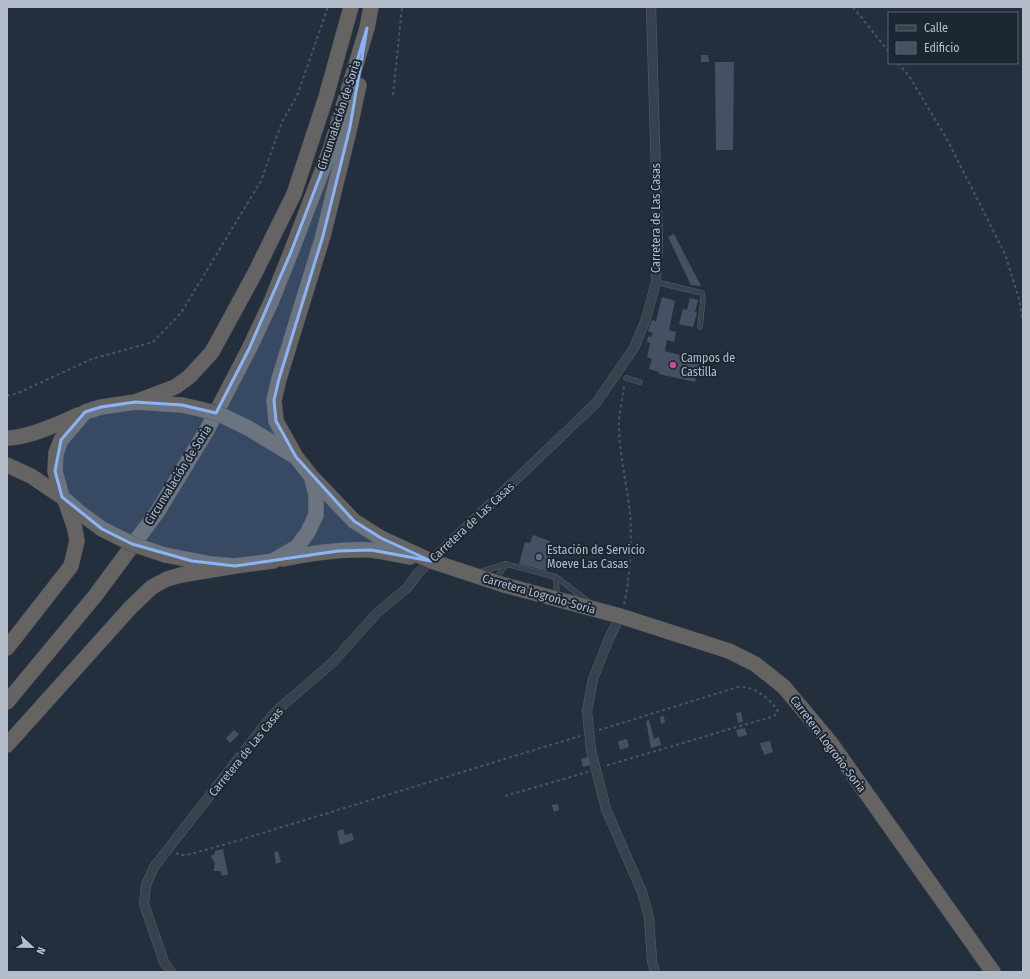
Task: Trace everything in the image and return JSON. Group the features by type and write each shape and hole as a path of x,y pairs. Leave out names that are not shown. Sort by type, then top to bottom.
{"highway":[{"name":"Circunvalación de Soria","path":"302,221 322,151 344,60 352,7"},
{"path":"135,402 175,387 189,377 212,352 255,273 294,194 326,97 352,7"},
{"name":"Circunvalación de Soria","path":"7,702 95,596 158,511 207,430 249,349 271,302 330,150 367,28 371,7"},
{"path":"296,457 276,420 274,400 279,379 323,236 350,127 361,75 367,28"},
{"path":"7,438 17,438 61,424 85,412 101,407 135,402 182,405 216,413 248,428 296,457"},
{"path":"7,648 71,566 77,541 75,529 63,498 55,471 56,454 61,440 85,412"},
{"name":"Carretera Logroño-Soria","path":"296,457 311,476 354,520 381,538 431,561 494,582 620,616 729,651 755,664 784,687 830,742 993,972"},
{"path":"7,465 31,476 63,498 102,529 132,544 165,555 211,564 235,566"},
{"path":"273,561 297,547 308,532 316,515 316,494 311,476"},
{"name":"Carretera Logroño-Soria","path":"235,566 273,561 306,554 371,550 431,561"},
{"path":"7,745 131,607 152,587 167,579 181,575 235,566"}],"street":[{"name":"Carretera de Las Casas","path":"171,972 164,962 144,904 146,885 154,867 274,713 334,662 377,613 408,587 418,573 596,403 634,348 646,319 656,282 658,242 651,7"},
{"path":"620,616 593,679 587,711 589,733 591,750 606,810 642,892 649,917 652,961 656,972"}],"lane":[{"path":"656,282 702,293 703,298 700,327"},
{"path":"626,378 640,382"},
{"path":"494,582 506,564"},
{"path":"472,574 506,564 556,577 600,610"},
{"path":"556,577 557,599"}],"path":[{"path":"7,396 18,393 92,359 153,342 181,313 261,181 282,122 298,96 328,7"},
{"path":"393,95 402,7"},
{"path":"853,7 888,51"},
{"path":"899,64 911,79 948,141 1005,254 1019,299 1023,322"},
{"path":"620,616 627,593 630,547 630,513 624,479 619,425 626,378"},
{"path":"172,845 174,851 180,855 187,855 738,687 746,686 754,689 778,708 778,712 774,716 505,796"}],"highlighted area":[{"path":"367,28 350,127 323,236 279,379 274,400 276,421 296,457 354,521 381,538 431,561 371,550 338,551 235,566 192,561 132,544 102,529 62,497 55,471 61,440 85,412 101,407 135,402 182,405 216,413 249,349 291,252 330,150"}],"building":[{"path":"701,55 708,55 709,62 701,62"},
{"path":"715,62 734,62 733,150 716,150"},
{"path":"674,234 701,286 691,285 668,237"},
{"path":"662,297 675,301 669,330 676,332 674,342 667,340 665,351 700,360 695,382 659,374 659,372 649,369 652,359 647,357 650,343 647,342 648,336 651,337 653,333 648,331 652,320 656,321"},
{"path":"690,298 698,300 695,312 697,313 693,327 679,324 683,309 687,310"},
{"path":"533,535 550,541 547,548 552,549 547,571 519,564 525,542 530,543"},
{"path":"741,712 743,722 738,723 736,713"},
{"path":"664,716 665,722 661,724 660,717"},
{"path":"649,720 654,739 659,737 661,745 651,748 646,721"},
{"path":"745,728 747,735 738,737 736,730"},
{"path":"234,730 239,734 230,743 226,738"},
{"path":"627,739 629,747 620,750 618,741"},
{"path":"770,741 773,752 764,755 760,743"},
{"path":"588,757 590,765 583,767 581,759"},
{"path":"558,804 559,810 554,812 552,805"},
{"path":"343,829 345,835 352,833 354,840 340,845 337,831"},
{"path":"223,849 228,874 222,876 220,871 214,871 215,864 211,856 215,854 215,851"},
{"path":"278,851 281,862 276,864 274,852"}],"place":[{"name":"Campos de Castilla","path":"673,365"},
{"name":"Estación de Servicio Moeve Las Casas","path":"539,557"}]}
